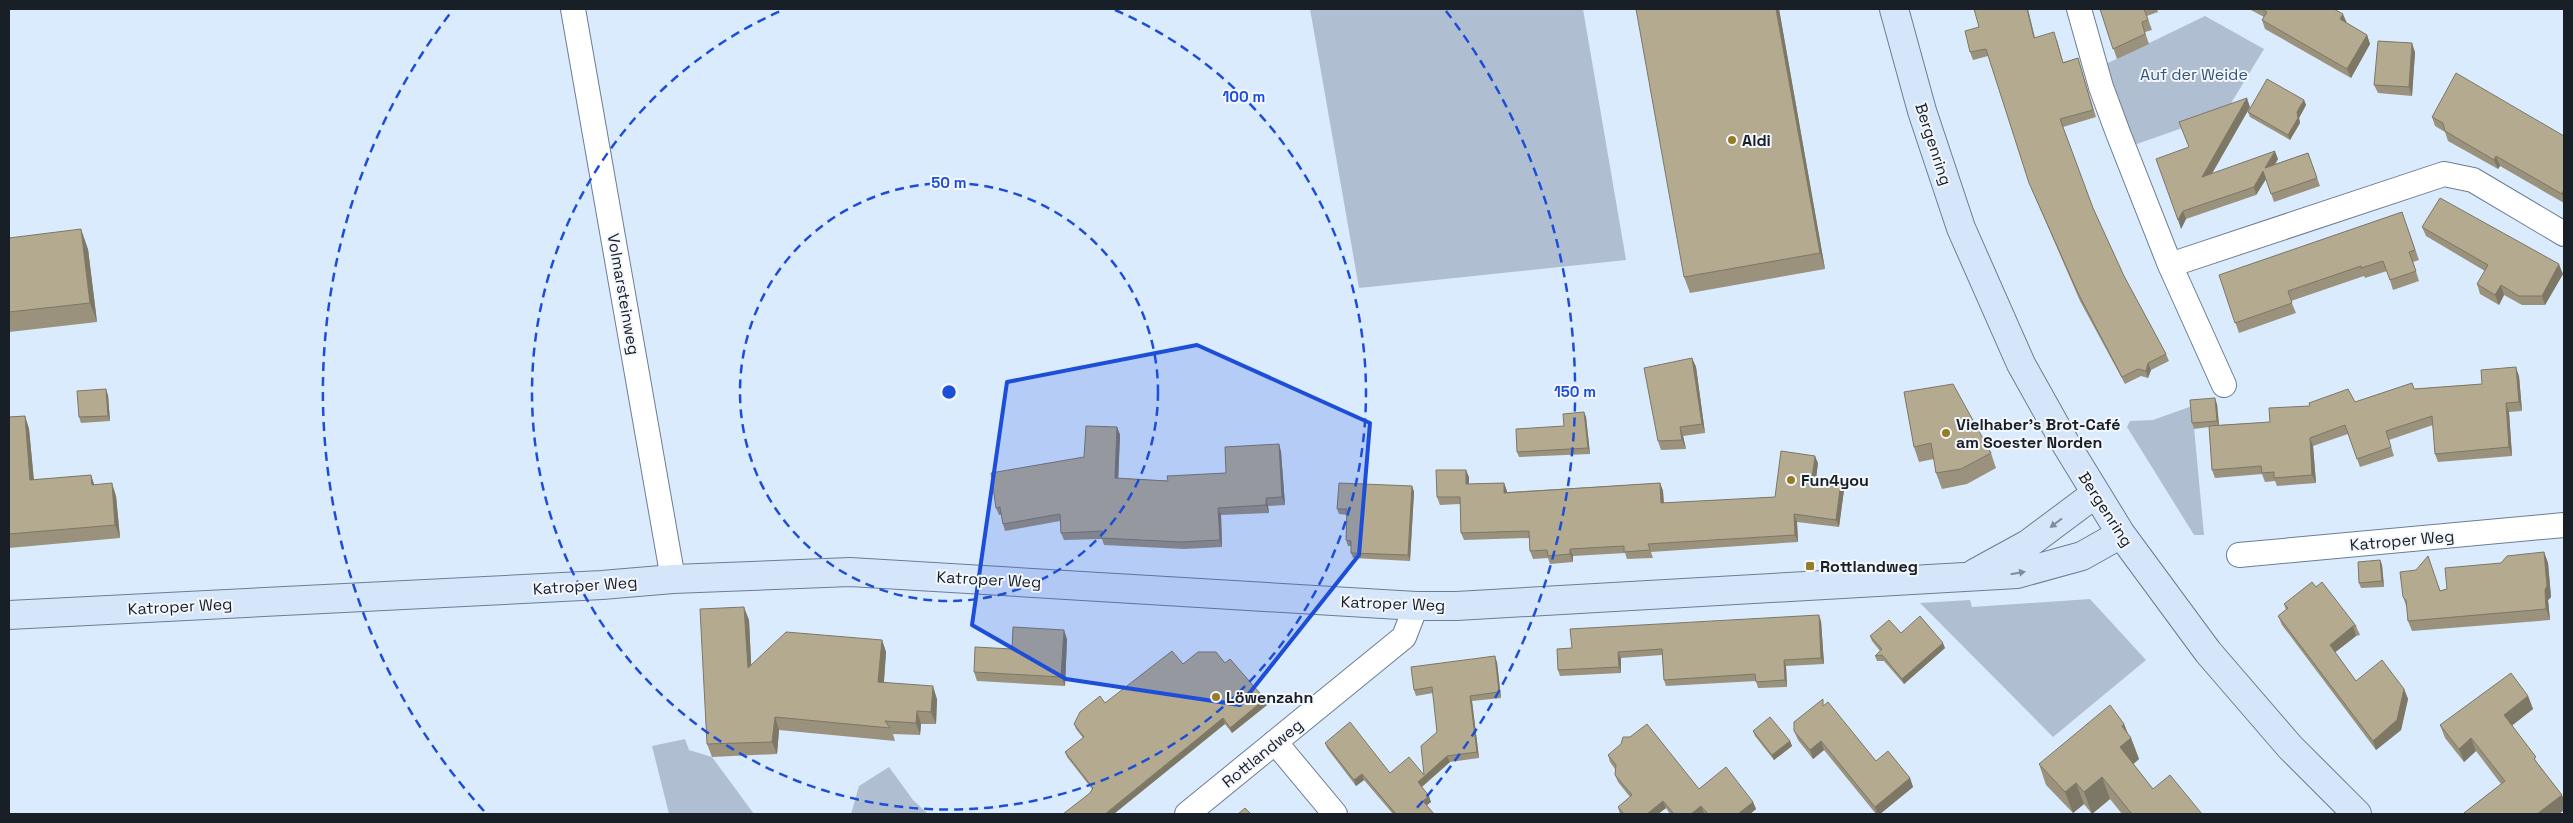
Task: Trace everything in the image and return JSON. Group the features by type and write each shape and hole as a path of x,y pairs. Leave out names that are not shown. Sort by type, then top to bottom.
{"street":[{"name":"Volmarsteinweg","path":"573,9 674,579"},
{"name":"Bergenring","path":"1894,9 1922,111 1968,244 2021,364 2095,494 2121,534 2213,658 2290,747 2357,814"},
{"path":"2079,9 2101,87 2170,265 2224,385"},
{"path":"2170,265 2444,174 2473,180 2564,234"},
{"name":"Katroper Weg","path":"1969,576 2028,544 2095,494"},
{"name":"Katroper Weg","path":"2239,555 2564,525"},
{"name":"Katroper Weg","path":"9,615 602,585 674,579 850,572 1416,606 1456,606 2017,574 2082,556 2121,534"},
{"name":"Rottlandweg","path":"1187,814 1404,637 1416,606"},
{"path":"1275,742 1335,814"}],"highlighted area":[{"path":"1197,345 1370,423 1359,555 1240,705 1066,679 972,625 1007,382"}],"green space":[{"path":"1310,9 1583,9 1626,260 1359,288"},
{"name":"Auf der Weide","path":"2205,16 2264,49 2225,113 2134,145 2106,64"},
{"path":"2192,406 2204,535 2194,535 2127,427 2130,421 2153,420"},
{"path":"2090,599 2146,660 2053,737 1920,603 1970,600 1972,607"},
{"path":"685,739 689,750 712,757 754,814 669,814 652,746"},
{"path":"889,767 913,800 928,814 851,814 859,786"}],"building":[{"name":"Aldi","path":"1636,9 1776,9 1820,253 1684,277"},
{"path":"1974,9 2027,9 2034,38 2054,32 2063,63 2078,58 2093,110 2060,119 2093,208 2124,276 2166,354 2148,363 2146,371 2138,369 2122,377 2078,293 2029,183 1986,49 1970,52 1965,31 1979,27"},
{"path":"2100,9 2144,9 2148,20 2142,22 2145,34 2113,49"},
{"path":"2261,9 2334,9 2343,14 2340,19 2367,35 2347,69 2262,20 2267,12"},
{"path":"2378,41 2412,43 2409,87 2374,85"},
{"path":"2456,73 2564,136 2564,189 2562,194 2496,156 2494,160 2445,131 2443,123 2432,117"},
{"path":"2267,79 2304,100 2297,112 2298,118 2288,135 2248,112"},
{"path":"2247,98 2202,177 2275,151 2265,168 2308,153 2317,178 2271,194 2263,171 2254,187 2183,211 2178,220 2156,159 2189,147 2179,122"},
{"path":"2440,198 2559,264 2542,296 2519,296 2501,285 2495,295 2477,284 2488,265 2422,227"},
{"path":"2402,212 2415,250 2409,252 2416,271 2390,280 2383,261 2361,268 2361,266 2288,291 2292,303 2235,323 2219,275"},
{"path":"81,229 90,303 9,312 9,238"},
{"path":"1692,358 1702,424 1680,427 1682,440 1658,441 1644,368"},
{"path":"2516,367 2519,402 2506,403 2509,447 2435,454 2432,416 2386,431 2391,447 2357,459 2345,425 2310,438 2312,475 2274,478 2274,472 2262,473 2261,466 2212,470 2209,426 2270,422 2269,408 2310,406 2309,403 2348,389 2355,402 2412,383 2414,389 2482,384 2481,370"},
{"name":"Vielhaber's Brot-Café am Soester Norden","path":"1953,384 1991,453 1961,469 1936,473 1931,443 1914,447 1904,392"},
{"path":"106,389 108,416 79,417 77,391"},
{"path":"2215,398 2217,421 2192,423 2190,400"},
{"path":"1584,412 1588,448 1517,452 1516,429 1564,426 1563,414"},
{"path":"25,416 30,480 91,475 92,485 112,483 115,525 9,534 9,417"},
{"path":"1086,426 1117,427 1115,478 1168,481 1167,476 1226,473 1225,447 1279,444 1282,497 1266,498 1266,505 1218,508 1220,540 1181,542 1101,538 1102,531 1061,533 1060,514 1003,524 1000,507 996,508 991,473 1084,457"},
{"path":"1781,451 1815,456 1812,478 1841,482 1836,520 1794,514 1795,535 1648,544 1650,550 1624,552 1624,546 1570,549 1570,554 1548,556 1547,550 1530,551 1529,531 1461,533 1460,497 1437,497 1436,470 1466,470 1466,484 1504,483 1504,493 1660,483 1661,503 1775,497"},
{"path":"1339,483 1412,486 1408,555 1351,553 1351,541 1346,540 1347,509 1337,509"},
{"path":"2544,552 2547,586 2545,590 2546,609 2408,621 2400,572 2416,570 2428,556 2440,591 2447,589 2445,568 2501,563 2507,556"},
{"path":"2380,560 2382,581 2359,583 2358,562"},
{"path":"2312,582 2316,587 2322,582 2356,626 2353,626 2330,645 2356,681 2382,660 2404,689 2397,720 2373,741 2278,616 2288,608 2284,604"},
{"path":"744,607 748,668 786,632 882,640 878,682 933,686 931,712 917,711 916,723 885,721 890,728 775,717 772,742 707,744 700,609"},
{"path":"1819,615 1821,658 1784,660 1785,680 1756,682 1755,674 1664,680 1662,649 1618,652 1619,667 1558,670 1557,649 1572,648 1570,629"},
{"path":"1920,616 1943,643 1902,679 1882,655 1875,656 1882,649 1870,636 1889,620 1901,633"},
{"path":"1013,627 1064,630 1061,677 974,672 975,647 1012,649"},
{"path":"1172,651 1183,664 1198,652 1216,652 1225,663 1230,659 1265,699 1230,728 1223,718 1105,814 1063,814 1090,793 1093,788 1065,752 1084,737 1074,724 1080,712 1100,696 1105,703"},
{"path":"1495,656 1499,692 1470,696 1477,752 1447,756 1418,782 1429,796 1423,801 1434,814 1396,814 1362,774 1354,780 1325,743 1350,722 1390,773 1409,757 1424,775 1421,746 1437,732 1432,687 1414,690 1411,667"},
{"path":"2511,673 2528,696 2504,715 2536,757 2534,759 2562,795 2537,814 2466,814 2464,813 2505,781 2471,738 2459,749 2440,725"},
{"path":"1823,699 1823,706 1828,702 1876,761 1888,751 1910,778 1875,807 1821,741 1810,750 1794,731 1794,722"},
{"path":"2110,705 2124,724 2122,726 2131,738 2120,747 2153,789 2170,775 2202,814 2132,814 2102,777 2084,792 2076,783 2065,792 2039,764"},
{"path":"1770,717 1790,741 1772,755 1753,731"},
{"path":"1647,724 1699,789 1726,767 1753,802 1738,814 1708,814 1701,806 1691,814 1674,814 1663,801 1647,814 1624,814 1618,807 1632,795 1615,775 1616,765 1608,755 1621,744 1623,737 1630,737"},
{"path":"1245,808 1251,814 1238,814"}],"place":[{"name":"Aldi","path":"1732,140"},
{"name":"Vielhaber's Brot-Café am Soester Norden","path":"1946,433"},
{"name":"Fun4you","path":"1791,480"},
{"name":"Rottlandweg","path":"1810,566"},
{"name":"Löwenzahn","path":"1216,697"}]}
